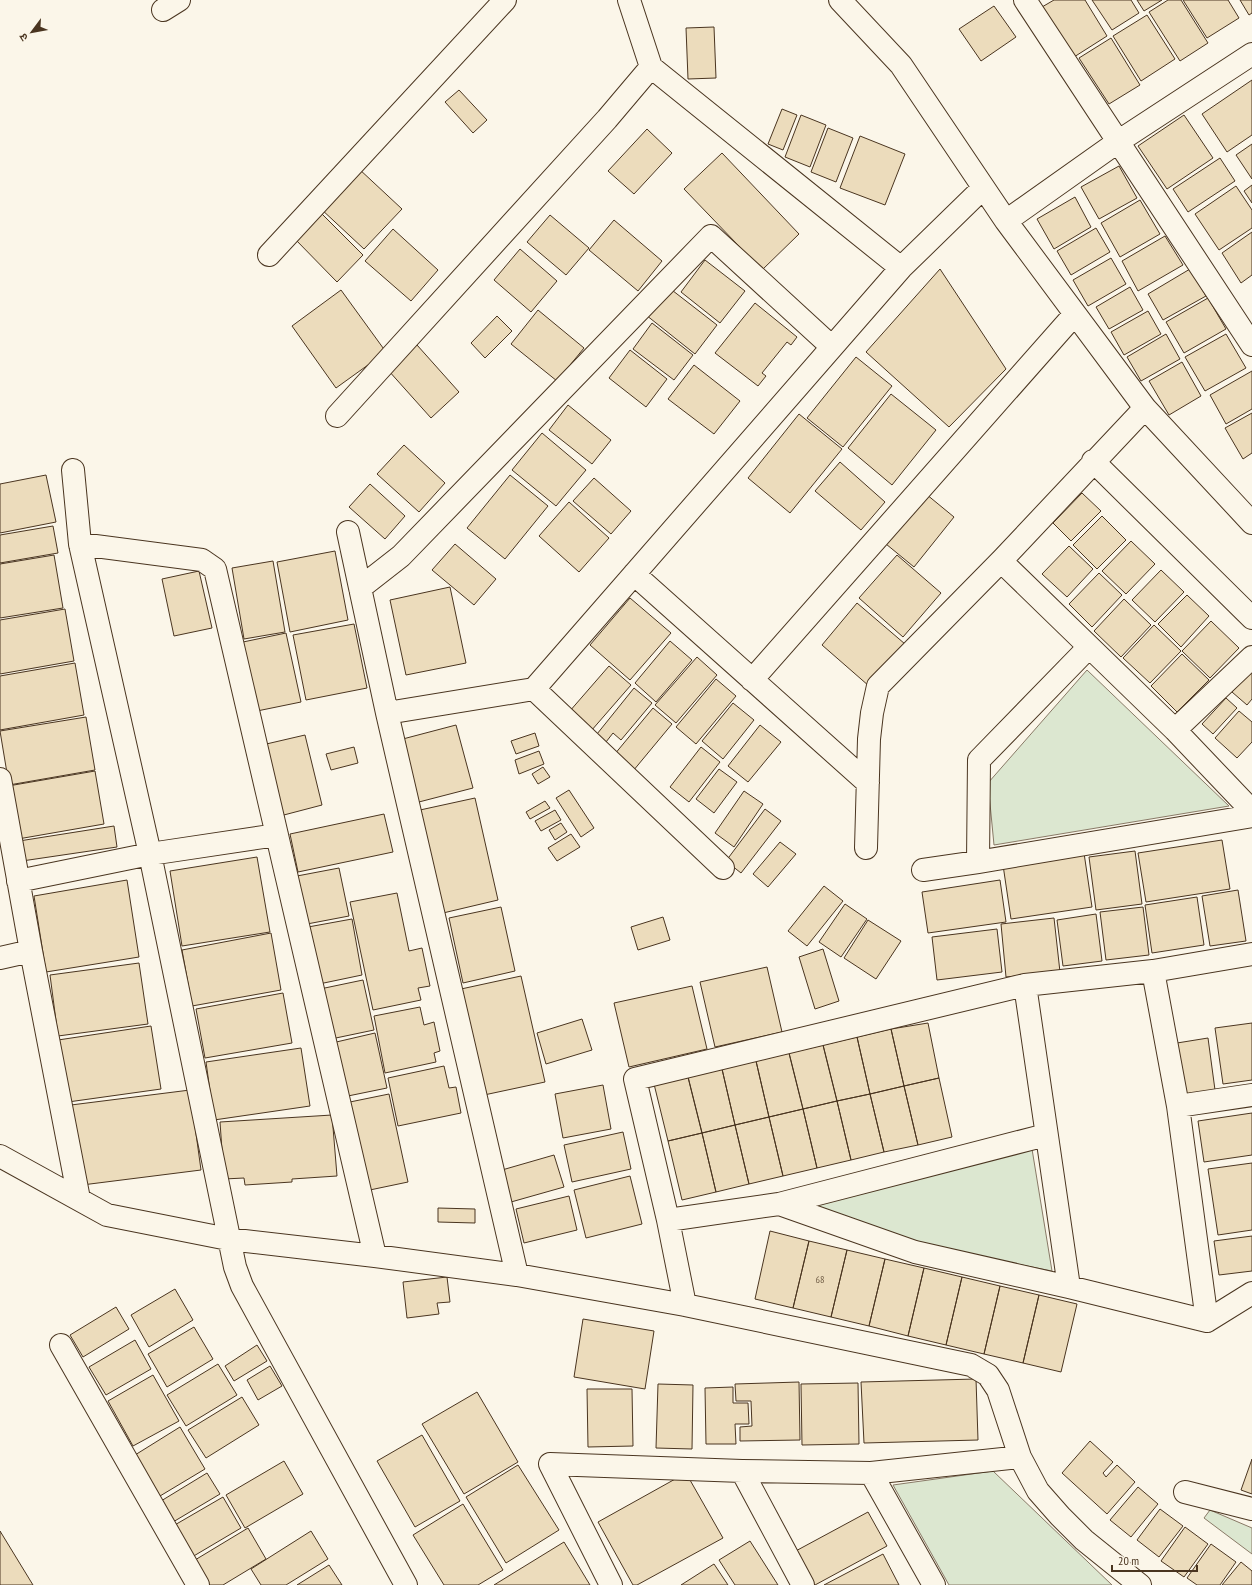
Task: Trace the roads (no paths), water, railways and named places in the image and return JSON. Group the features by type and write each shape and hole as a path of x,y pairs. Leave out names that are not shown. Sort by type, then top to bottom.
{"street":[{"path":"269,255 505,0"},
{"path":"629,0 651,67 901,268"},
{"path":"840,0 901,65 1006,221 1074,315 1145,408 1252,523"},
{"path":"1026,0 1252,345"},
{"path":"1006,221 1119,141 1252,54"},
{"path":"338,416 608,120 651,67"},
{"path":"387,712 534,689 901,268 983,188"},
{"path":"360,588 401,556 711,236 832,346"},
{"path":"752,680 1074,315"},
{"path":"866,848 872,713 878,686 1001,561 1145,408"},
{"path":"1093,462 1252,618"},
{"path":"73,470 80,544 150,854 228,1239 242,1286 406,1585"},
{"path":"348,532 387,712 517,1275"},
{"path":"80,544 202,560 215,569 375,1256"},
{"path":"1001,561 1175,730 1252,811"},
{"path":"634,574 868,783"},
{"path":"978,862 979,760 1089,647"},
{"path":"1175,730 1252,657"},
{"path":"534,689 723,868"},
{"path":"1,791 79,1200"},
{"path":"923,870 1252,816"},
{"path":"18,881 150,854 277,834"},
{"path":"0,958 31,950"},
{"path":"685,1305 668,1220 635,1079 1025,985 1153,971 1252,954"},
{"path":"1153,971 1178,1106 1207,1321"},
{"path":"1025,985 1069,1287"},
{"path":"1178,1106 1252,1095"},
{"path":"668,1220 779,1204 1046,1135"},
{"path":"0,1156 107,1215 228,1239 375,1256 517,1275 685,1305 971,1365 988,1375 998,1390 1020,1457 1038,1490 1060,1516 1084,1540 1140,1585"},
{"path":"779,1204 915,1252 1069,1287 1207,1321 1252,1293"},
{"path":"61,1345 198,1585"},
{"path":"610,1585 550,1464 871,1474 1020,1457"},
{"path":"742,1471 803,1585"},
{"path":"871,1474 934,1585"},
{"path":"1185,1492 1252,1510"}]}
